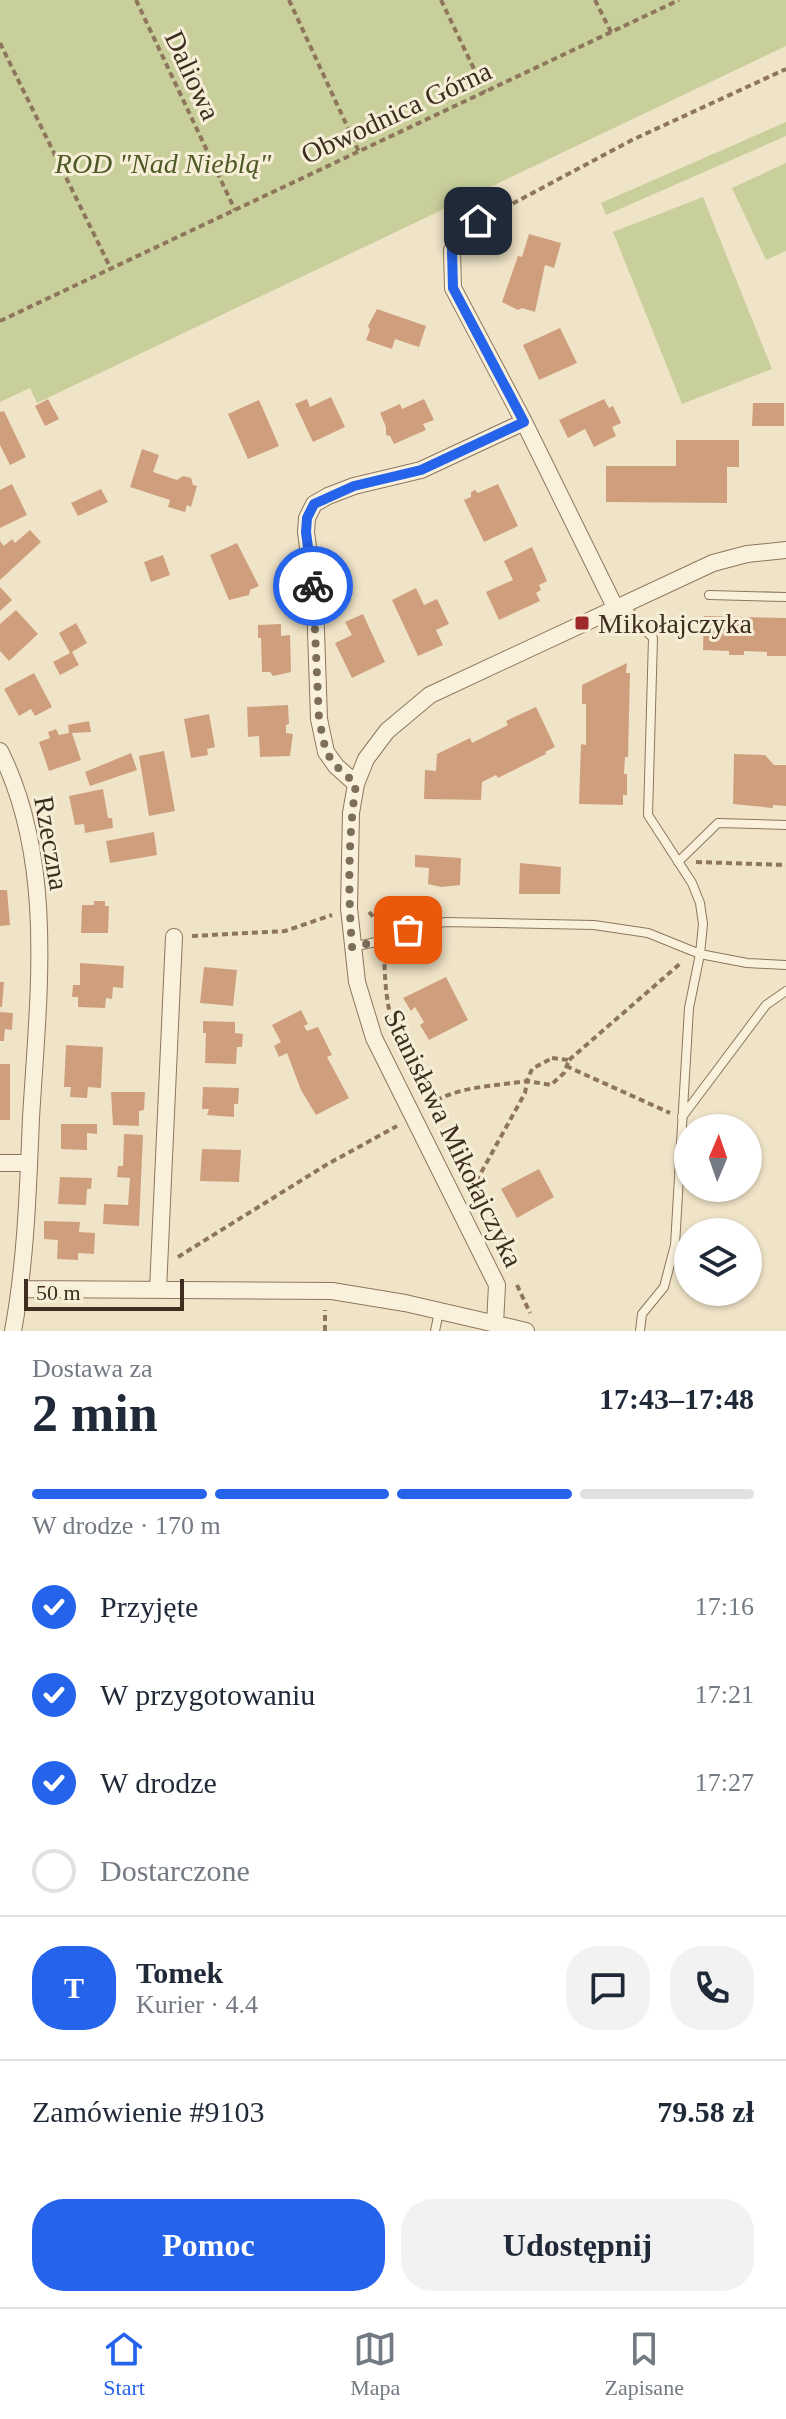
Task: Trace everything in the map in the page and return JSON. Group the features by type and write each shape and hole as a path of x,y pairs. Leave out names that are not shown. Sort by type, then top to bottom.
{"street":[{"path":"478,221 452,250 453,288 620,605"},
{"path":"356,784 326,752 319,719 315,602 307,518 314,504 328,496 354,486 421,470 524,422"},
{"name":"Stanisława Mikołajczyka","path":"495,1324 497,1285 365,1015 352,947 357,908 351,813 356,784 366,759 387,731 430,695 713,563 747,554 786,550"},
{"name":"Rzeczna","path":"0,751 24,813 37,911 36,1031 29,1163 21,1289 13,1331"},
{"path":"158,1290 174,937"},
{"path":"0,1163 29,1163"},
{"path":"21,1289 332,1291 495,1324 528,1327"}],"lane":[{"path":"709,595 786,597"},
{"path":"620,605 653,638 648,815 692,883 700,903 703,924 689,1008 682,1114"},
{"path":"678,862 718,823 786,825"},
{"path":"352,947 383,940 423,925 446,922 594,925 648,933 696,952 747,963 786,965"},
{"path":"685,1114 766,1005 786,991"},
{"path":"640,1331 642,1314 664,1287 675,1245 677,1202"},
{"path":"435,1331 439,1311"}],"path":[{"name":"Daliowa","path":"136,0 235,210"},
{"path":"289,0 359,152"},
{"path":"441,0 485,92"},
{"path":"595,0 611,32"},
{"name":"Obwodnica Górna","path":"0,321 679,0"},
{"path":"0,43 111,269"},
{"path":"478,221 632,140 786,69"},
{"path":"678,862 786,865"},
{"path":"174,937 285,931 357,908 384,928 385,993 392,1025 403,1052"},
{"path":"159,1268 326,1165 413,1117 438,1098 527,1081 551,1085 564,1073 569,1060 696,952"},
{"path":"464,1177 471,1192 525,1093 532,1069 552,1058 569,1060"},
{"path":"566,1066 674,1114"},
{"path":"511,1274 531,1314 528,1327"}],"green space":[{"name":"ROD \"Nad Nieblą\"","path":"0,0 786,0 786,46 37,403 30,388 0,402"},
{"path":"786,122 786,136 606,215 601,203"},
{"path":"786,163 786,251 766,260 732,188"},
{"path":"703,197 772,369 682,404 613,232"}],"building":[{"path":"529,234 561,243 554,268 545,265 535,312 522,308 518,310 502,302"},
{"path":"377,309 426,326 419,347 395,339 392,349 366,340 370,330 368,326"},
{"path":"560,328 577,363 539,380 523,345"},
{"path":"331,397 345,427 313,442 295,404 307,399 310,407"},
{"path":"48,399 59,419 45,426 35,406"},
{"path":"424,399 434,420 423,424 426,430 394,444 386,435 380,413 400,404 402,409"},
{"path":"604,399 609,408 613,406 621,423 612,427 616,436 594,447 585,429 568,438 559,420"},
{"path":"259,400 279,446 248,459 228,414"},
{"path":"753,403 784,403 784,426 752,426"},
{"path":"4,411 26,457 10,465 0,445 0,412"},
{"path":"676,440 739,440 739,467 727,467 727,503 606,502 606,466 676,466"},
{"path":"142,449 159,455 153,472 177,480 183,476 191,478 193,485 197,486 191,507 187,505 185,512 168,507 170,500 130,487"},
{"path":"12,484 27,515 0,528 0,490"},
{"path":"498,484 518,526 484,542 464,500 471,497 471,492 475,490 478,493"},
{"path":"101,489 108,502 78,516 71,503"},
{"path":"30,530 41,542 0,580 0,541 4,546 12,539 15,543"},
{"path":"237,543 259,586 250,590 249,595 229,600 210,555"},
{"path":"532,547 547,581 539,585 541,590 536,593 540,601 499,620 486,592 513,580 504,561"},
{"path":"163,555 170,575 151,582 144,562"},
{"path":"0,587 12,600 0,611"},
{"path":"416,588 424,605 437,599 449,624 436,630 443,645 418,656 392,600"},
{"path":"16,610 38,634 9,661 0,651 0,624"},
{"path":"363,614 385,662 352,678 335,643 352,635 345,622"},
{"path":"704,616 786,618 786,656 744,651 744,655 729,655 729,651 703,650"},
{"path":"76,623 87,643 72,652 79,665 60,675 53,662 70,653 59,633"},
{"path":"281,624 281,636 290,635 291,672 273,676 270,672 262,672 258,625"},
{"path":"627,663 626,673 630,673 628,757 625,757 624,774 627,774 627,795 623,795 623,805 579,804 581,744 586,745 586,704 582,704 582,685"},
{"path":"34,673 52,707 35,716 31,709 19,716 4,689"},
{"path":"288,705 286,733 293,734 290,756 260,757 259,736 248,737 247,707"},
{"path":"536,707 555,747 498,778 496,775 482,782 481,800 424,799 425,770 436,771 437,754 470,738 472,743 508,725 506,721"},
{"path":"209,714 215,747 207,749 208,755 191,758 184,719"},
{"path":"89,721 91,732 72,733 81,760 49,771 39,742 50,738 48,732 56,729 59,735 69,733 68,725"},
{"path":"164,751 175,811 149,816 139,756"},
{"path":"131,753 137,770 90,786 85,772"},
{"path":"734,754 765,755 774,765 786,765 786,806 773,805 773,808 733,804"},
{"path":"103,789 113,828 85,833 84,824 75,825 69,796"},
{"path":"154,832 157,855 110,863 106,841"},
{"path":"415,855 461,858 460,885 441,887 428,884 429,868 415,867"},
{"path":"520,863 561,867 560,894 519,894"},
{"path":"0,890 7,890 10,925 0,926"},
{"path":"94,901 105,901 105,906 109,906 108,933 81,933 82,905 94,905"},
{"path":"80,963 124,966 123,988 113,987 112,999 106,998 105,1008 78,1007 78,997 72,997 73,985 80,985"},
{"path":"204,967 237,970 233,1006 200,1003"},
{"path":"446,977 468,1020 429,1040 420,1025 424,1022 415,1007 411,1011 403,998"},
{"path":"0,982 4,982 2,1007 0,1007"},
{"path":"301,1010 308,1024 304,1026 307,1031 318,1027 332,1055 327,1057 349,1098 316,1115 301,1090 287,1053 279,1057 274,1046 281,1042 272,1025"},
{"path":"0,1012 13,1013 12,1030 5,1029 4,1041 0,1041"},
{"path":"203,1021 235,1022 235,1033 243,1034 242,1047 237,1047 236,1064 205,1063 206,1033 203,1033"},
{"path":"66,1045 103,1047 101,1088 88,1087 87,1098 70,1097 71,1087 64,1087"},
{"path":"0,1064 10,1064 10,1120 0,1120"},
{"path":"203,1087 239,1088 234,1117 207,1115 209,1109 202,1109"},
{"path":"111,1092 145,1092 144,1110 139,1111 139,1126 113,1125"},
{"path":"61,1124 97,1124 97,1134 87,1133 87,1150 61,1149"},
{"path":"124,1134 143,1135 139,1226 103,1224 104,1204 128,1205 130,1178 117,1177 118,1166 123,1166"},
{"path":"202,1149 241,1150 239,1182 200,1181"},
{"path":"539,1169 554,1197 517,1218 501,1189"},
{"path":"60,1177 92,1178 91,1189 87,1189 86,1205 58,1204"},
{"path":"44,1221 80,1222 79,1232 95,1233 94,1254 78,1253 78,1260 57,1259 58,1240 44,1239"}],"way so far":[{"path":"313,586 319,719 326,752 356,784 351,813 349,908 352,947 390,939 408,930"}],"place":[{"name":"Mikołajczyka","path":"582,623"}],"route":[{"path":"313,586 306,532 307,518 314,504 354,486 421,470 524,422 453,288 452,250 478,221"}]}
